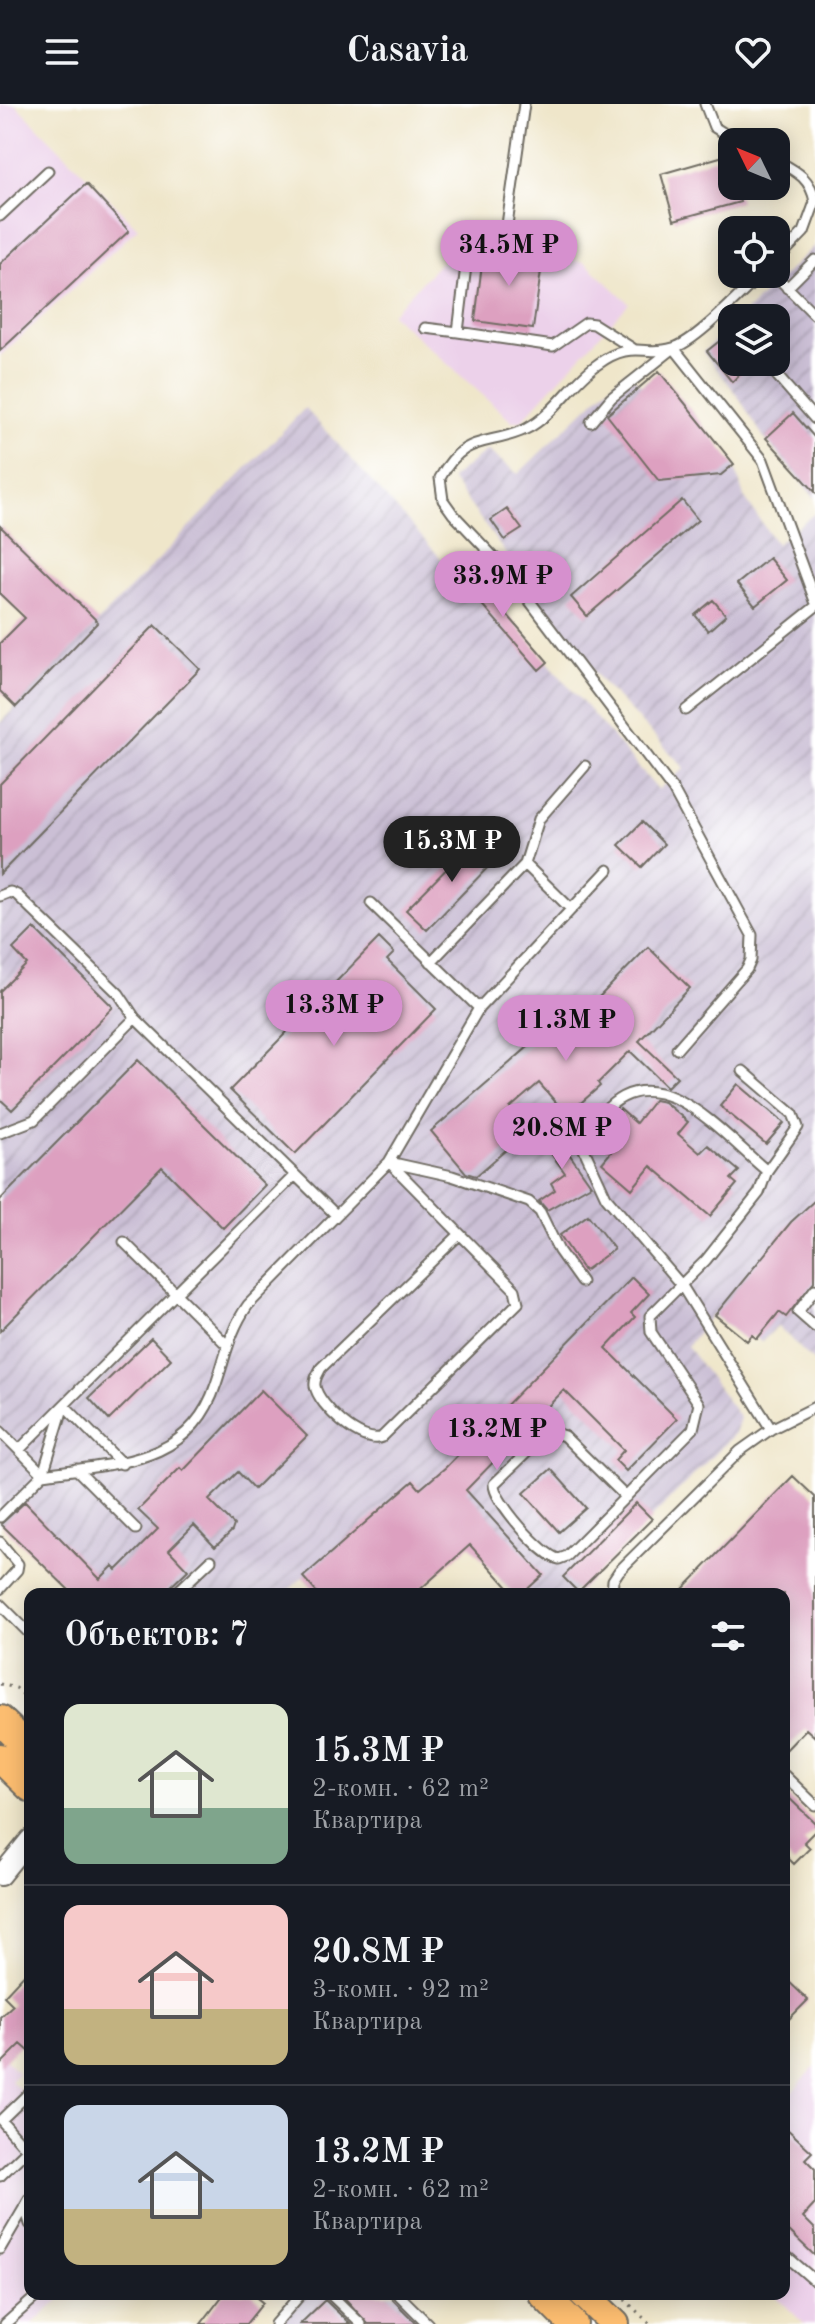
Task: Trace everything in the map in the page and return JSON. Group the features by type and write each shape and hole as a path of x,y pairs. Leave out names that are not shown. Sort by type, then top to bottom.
{"main road":[{"path":"0,1720 24,1743"},
{"path":"0,1758 24,1781"},
{"path":"549,2300 573,2324"},
{"path":"590,2300 615,2324"}],"street":[{"path":"0,1876 24,1846"}],"lane":[{"path":"506,232 524,104"},
{"path":"705,104 714,127 718,130"},
{"path":"790,167 815,179"},
{"path":"0,216 48,171"},
{"path":"790,246 813,222 813,190 801,173"},
{"path":"790,285 815,260"},
{"path":"458,332 466,266"},
{"path":"730,304 747,288"},
{"path":"787,288 815,315"},
{"path":"591,422 611,398 718,315"},
{"path":"425,328 553,346 586,323 594,324 632,348"},
{"path":"674,348 632,348 596,364 538,421 523,430 483,439 465,448 445,468 439,488 453,514 507,571 668,782 752,935 751,960 747,969 677,1049"},
{"path":"674,348 763,460 815,601"},
{"path":"777,376 815,419"},
{"path":"686,710 815,607"},
{"path":"431,962 525,864 539,819 585,766"},
{"path":"525,864 571,909"},
{"path":"43,1474 122,1464 163,1450 193,1422 210,1399 226,1344 248,1305 389,1162 479,1008 608,870"},
{"path":"0,896 10,892 17,895 119,994 135,1018 336,1215"},
{"path":"371,903 479,1008"},
{"path":"1,1130 34,1120 135,1018"},
{"path":"626,1497 564,1436 549,1431 494,1484 497,1498 552,1558 559,1559 567,1556 626,1497 693,1429 699,1404 648,1324 655,1308 682,1286 759,1193 767,1171 796,1135 797,1120 743,1071"},
{"path":"767,1171 686,1104 659,1091 639,1090 615,1100 584,1134 581,1148 606,1197 682,1286 771,1429"},
{"path":"389,1162 460,1234 515,1290 518,1303 382,1437 366,1439 319,1396 315,1378 321,1368 460,1234"},
{"path":"389,1162 452,1176 529,1202 540,1212 559,1251 581,1282"},
{"path":"19,1450 295,1175"},
{"path":"124,1242 226,1344"},
{"path":"815,1289 798,1312 815,1327"},
{"path":"64,1405 122,1464"},
{"path":"0,1517 43,1474 64,1405"},
{"path":"612,1588 619,1571 740,1451 771,1429 815,1407"},
{"path":"0,1431 43,1474"},
{"path":"76,1469 136,1529"},
{"path":"0,1542 18,1564 17,1570 0,1589"},
{"path":"181,1588 211,1560"},
{"path":"0,1604 24,1628"},
{"path":"790,1781 815,1805"},
{"path":"24,2098 0,2120 24,2146"},
{"path":"0,2176 24,2155"},
{"path":"0,2249 24,2208"},
{"path":"790,2259 815,2281"},
{"path":"5,2324 32,2300"},
{"path":"275,2324 296,2300"},
{"path":"336,2300 361,2324"},
{"path":"404,2300 428,2324"},
{"path":"284,2315 293,2324"}],"path":[{"path":"0,1684 16,1688 24,1695"},
{"path":"625,2300 650,2324"}],"shaded area":[{"path":"0,104 15,104 138,228 0,356"},
{"path":"457,245 585,262 629,303 521,421 512,421 391,314"},
{"path":"815,245 815,498 764,438 722,376 790,376 790,304 754,304 770,288 790,288 790,269"},
{"path":"718,338 718,371 703,352"},
{"path":"626,370 641,385 659,371 734,464 744,497 776,544 815,513 815,1363 778,1326 761,1342 752,1335 747,1341 712,1314 687,1346 740,1418 735,1433 582,1588 508,1588 413,1481 291,1588 67,1588 0,1523 0,723 305,408 457,576 467,568 658,790 685,768 603,683 451,479 487,450 518,474"},
{"path":"0,2053 18,2073 11,2081 24,2094 24,2300 60,2300 32,2324 0,2324"},
{"path":"815,2067 815,2324 804,2324 780,2300 790,2300 790,2094"},
{"path":"290,2300 411,2300 436,2324 275,2324"}],"building":[{"path":"718,158 718,200 740,202 674,220 661,174"},
{"path":"86,184 129,231 0,351 0,264"},
{"path":"484,248 543,256 533,329 475,321"},
{"path":"718,342 718,365 707,351"},
{"path":"659,371 734,464 721,475 659,481 607,415"},
{"path":"793,413 815,438 815,492 766,438"},
{"path":"682,500 698,520 587,616 571,597"},
{"path":"507,509 522,529 505,540 491,520"},
{"path":"0,526 98,622 16,707 0,691 0,643 25,618 0,594"},
{"path":"769,558 787,580 755,606 737,584"},
{"path":"467,568 548,662 539,670 458,577"},
{"path":"713,600 726,615 708,631 695,615"},
{"path":"155,625 200,669 0,874 0,784"},
{"path":"642,822 664,844 642,867 619,845"},
{"path":"477,838 497,858 427,930 406,910"},
{"path":"34,928 113,1007 12,1110 0,1099 0,991 27,964 13,949"},
{"path":"379,938 394,953 387,960 436,1009 295,1154 230,1090"},
{"path":"648,947 690,988 639,1041 677,1077 667,1087 630,1051 598,1083 600,1086 567,1115 539,1083 510,1108 529,1130 476,1176 466,1173 431,1131 550,1028 559,1038"},
{"path":"138,1060 265,1185 223,1228 162,1167 0,1331 0,1200"},
{"path":"738,1084 784,1123 766,1144 720,1106"},
{"path":"654,1100 664,1102 688,1122 678,1134 700,1153 708,1145 739,1171 731,1179 737,1184 710,1216 651,1166 632,1189 602,1163 611,1152 594,1137 620,1109 636,1123"},
{"path":"549,1125 591,1185 547,1210 539,1201 555,1190 551,1183 565,1173 537,1134"},
{"path":"815,1200 815,1280 786,1317 779,1312 757,1339 752,1335 747,1341 715,1315 791,1222"},
{"path":"588,1215 614,1249 584,1271 560,1235"},
{"path":"632,1277 649,1294 631,1313 635,1317 606,1348 677,1419 626,1471 615,1460 624,1450 564,1390 466,1490 543,1575 529,1588 509,1588 470,1545 422,1588 313,1588 303,1577 413,1481 420,1489 446,1467"},
{"path":"151,1338 171,1359 109,1420 89,1398"},
{"path":"261,1390 307,1436 254,1489 238,1472 209,1500 234,1525 232,1531 215,1547 194,1525 169,1550 188,1570 169,1588 67,1588 1,1524 25,1502 100,1579 113,1566 117,1570 158,1529 138,1510 180,1468 183,1471"},
{"path":"551,1469 586,1508 559,1532 524,1493"},
{"path":"793,1476 815,1497 815,1737 806,1729 790,1746 790,1588 684,1588"},
{"path":"636,1503 652,1519 582,1588 574,1588 563,1577"},
{"path":"790,1799 815,1823 815,1831 804,1842 810,1848 794,1864 790,1860"},
{"path":"24,1974 24,2047 21,2044 0,2065 0,2017 13,2005 4,1996"},
{"path":"790,1983 808,2000 790,2018"},
{"path":"790,2132 812,2152 805,2159 815,2169 815,2204 803,2217 815,2229 815,2256 790,2232"},
{"path":"219,2300 259,2300 263,2303 246,2324 201,2324"},
{"path":"325,2300 350,2324 300,2324"},
{"path":"346,2300 393,2300 417,2324 368,2324"}]}
